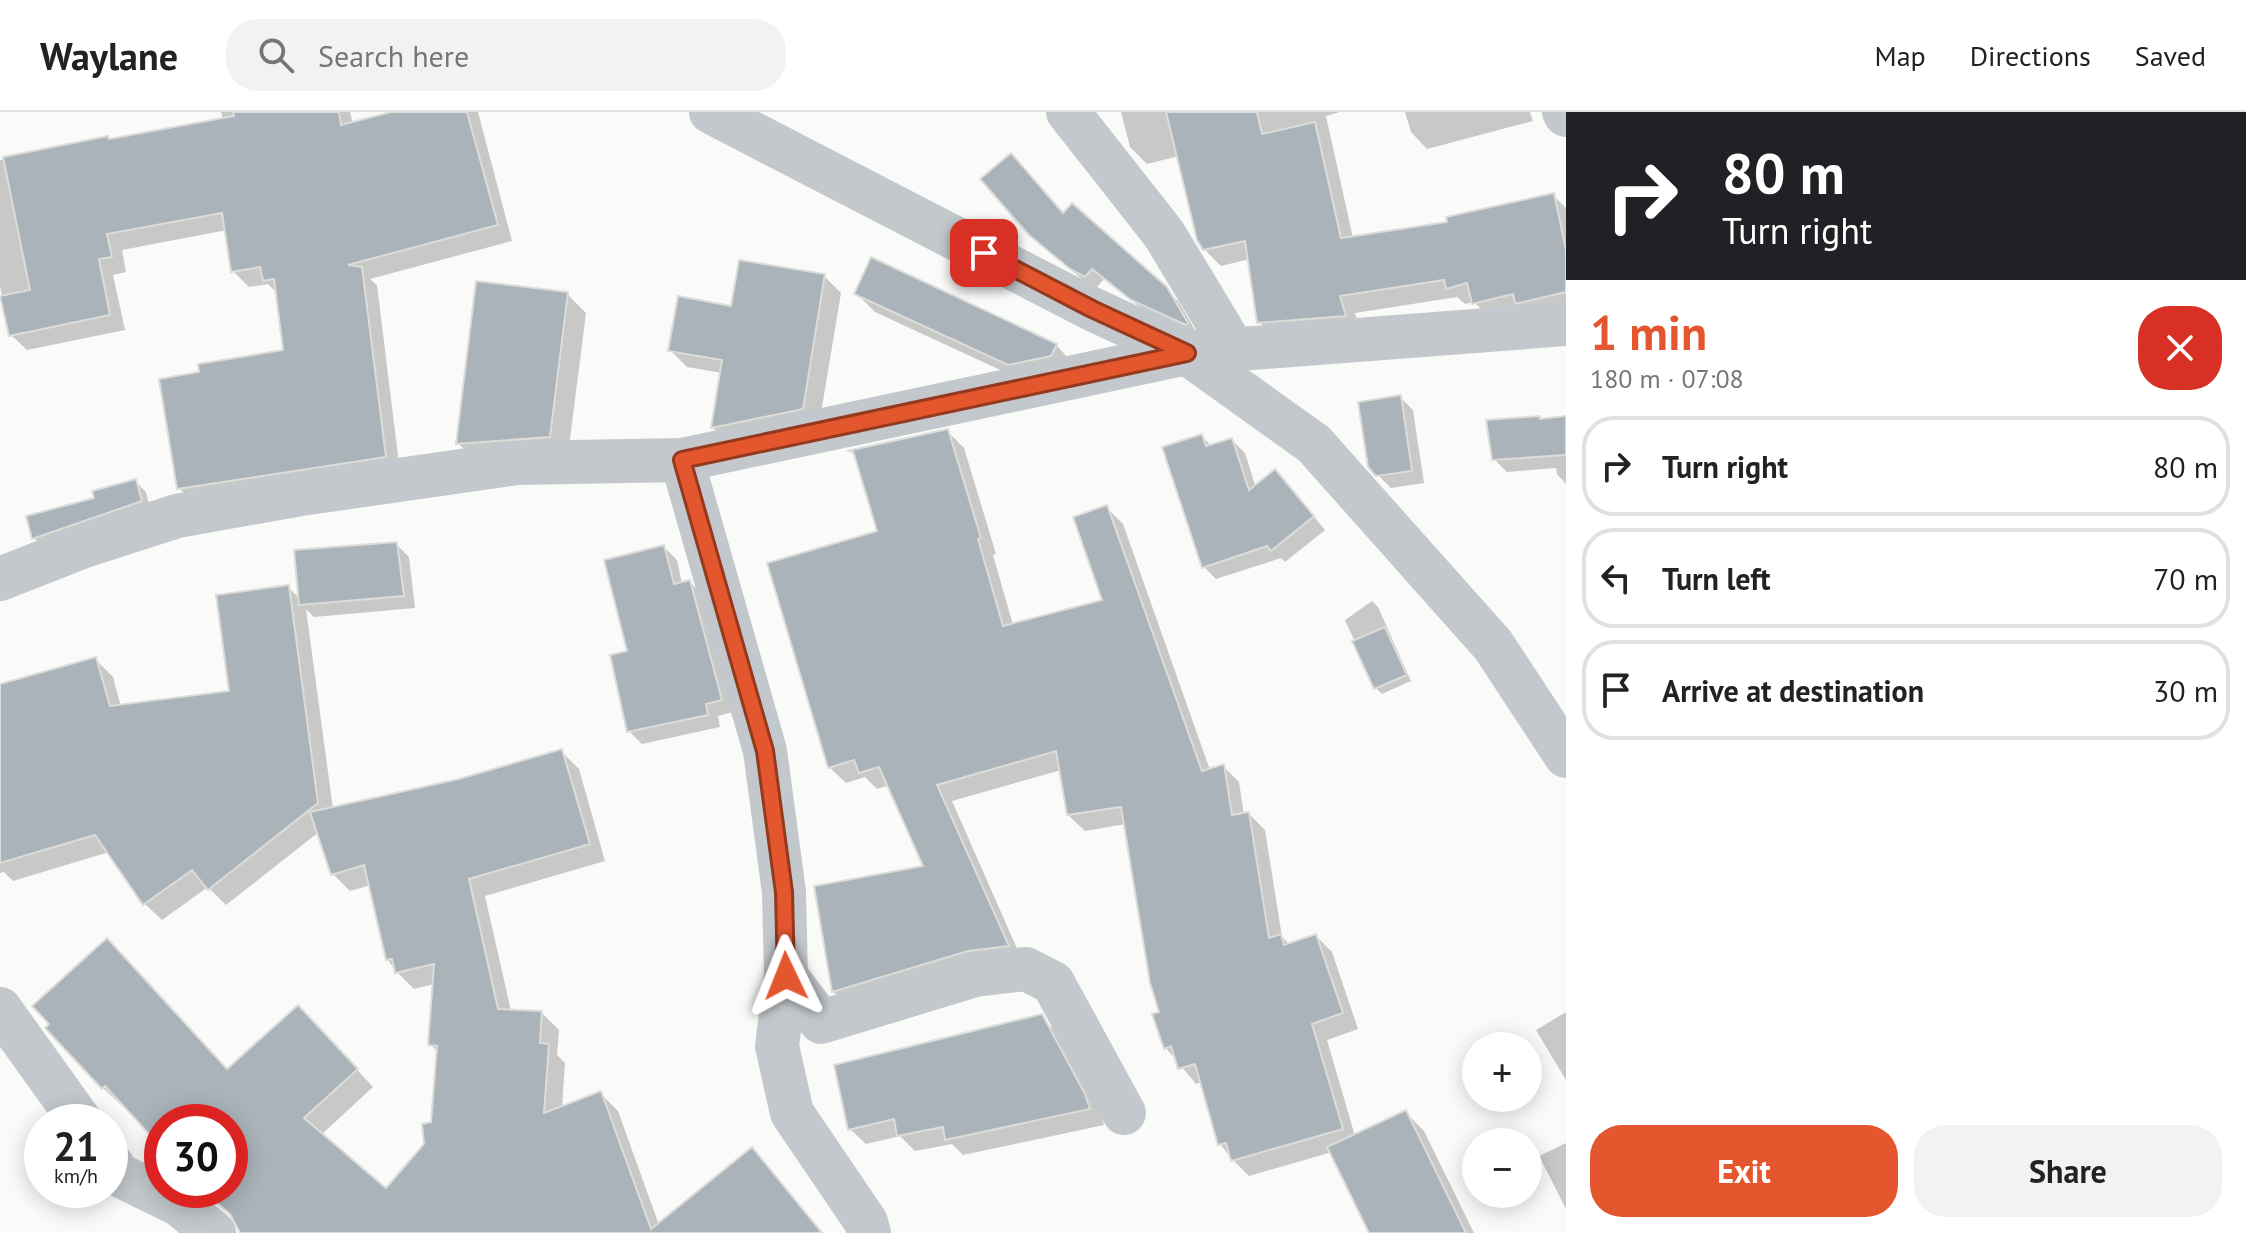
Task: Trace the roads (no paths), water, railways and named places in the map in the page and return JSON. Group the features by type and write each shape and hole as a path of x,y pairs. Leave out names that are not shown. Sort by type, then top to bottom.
{"street":[{"path":"711,112 1092,309 1187,353 1314,444 1493,645 1566,756"},
{"path":"1068,112 1164,234 1234,350"},
{"path":"0,579 84,546 177,516 301,494 517,463 682,460 1187,353 1566,324"},
{"path":"682,460 765,751 784,892 786,976 777,1046 792,1113 866,1222 869,1233"},
{"path":"786,976 821,1022 975,975 1026,969 1053,983 1124,1113"},
{"path":"0,1009 68,1104"},
{"path":"128,1179 180,1205 214,1233"}]}
